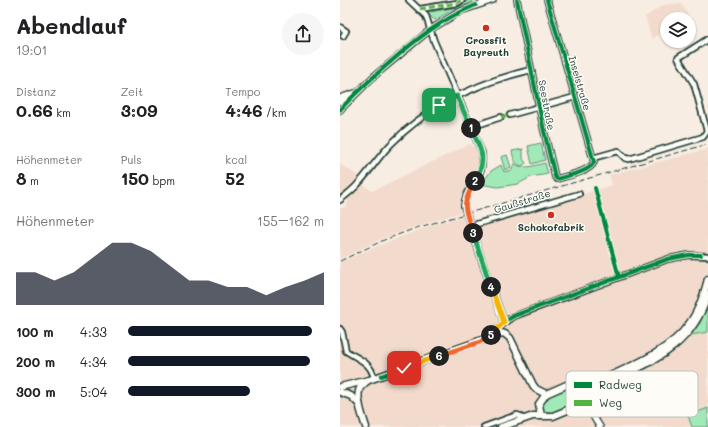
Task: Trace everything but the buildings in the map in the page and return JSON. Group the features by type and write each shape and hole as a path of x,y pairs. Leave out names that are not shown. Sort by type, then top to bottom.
{"main road":[{"path":"620,371 648,357 676,338 689,325 699,306 708,279"},
{"path":"631,371 660,356 675,346 699,318 708,294"},
{"path":"340,387 371,379 505,334 510,338 536,389 546,394"},
{"path":"629,371 634,364"},
{"path":"366,427 360,406 359,394 360,389 371,379"},
{"path":"544,416 539,404 542,397 566,385"},
{"path":"340,392 351,396 360,406"},
{"path":"501,427 534,416 553,416 566,411"}],"street":[{"path":"410,0 426,16 434,41 482,153 481,170 466,197 464,206 504,322"},
{"path":"441,6 442,0"},
{"path":"340,110 357,92 431,29 475,3 493,0"},
{"name":"Seestraße","path":"517,0 555,177 557,179 588,169 592,166 593,158"},
{"name":"Inselstraße","path":"547,0 593,158"},
{"path":"420,9 460,1"},
{"path":"340,27 346,30 343,36"},
{"path":"593,158 618,151 625,158 629,159 706,135 707,131 694,84 678,58 708,39"},
{"path":"340,200 358,184 390,144 407,128 423,116 457,96 499,78 531,70"},
{"path":"340,98 357,92"},
{"path":"510,114 575,97"},
{"path":"340,102 350,100"},
{"path":"471,127 501,117"},
{"name":"Gaußstraße","path":"470,226 579,194"},
{"path":"480,342 499,328 504,322 516,315 668,259 689,254 708,256"},
{"path":"340,329 346,351 369,366 372,370 371,379"},
{"path":"484,427 516,415 524,419"},
{"path":"593,417 600,427"}],"shaded area":[{"path":"681,3 686,12 660,12 660,34 652,39 645,17 663,5"},
{"path":"470,144 480,153 480,163 461,202 463,212 381,239 340,259 340,208 344,208 348,203 347,197 361,183 372,191"},
{"path":"708,149 708,427 340,427 340,262 438,223 464,216 469,229 612,185 609,175"},
{"path":"340,164 360,177 358,181 340,196"}],"green space":[{"path":"469,0 472,0 473,2 456,8 435,20 429,15 427,10 430,9 431,12 458,7"},
{"path":"541,143 545,160 532,164 528,146"},
{"path":"523,149 523,159 526,163 522,166 516,162 512,151"},
{"path":"507,155 511,167 505,170 501,157"},
{"path":"514,163 521,167 525,167 545,163 548,174 531,177 518,184 498,187 479,184 491,171 501,165 504,172 512,170"},
{"path":"706,310 708,310 708,332 691,335 700,323"},
{"path":"566,390 566,408 554,413 543,411 540,404 548,397"},
{"path":"708,408 708,427 692,427 688,417 698,417 698,412"}],"railway":[{"path":"340,261 384,240 416,228 708,144"}],"marked path":[{"path":"420,9 457,3 462,0"},
{"path":"501,117 510,115"}],"cycle path":[{"path":"517,0 544,131 555,177 557,179 583,171 594,162 547,0"},
{"path":"340,110 368,82 418,39 451,17 476,5"},
{"path":"595,188 619,277"},
{"path":"381,376 480,342 507,320 516,315 668,259 689,255 701,255"}],"place":[{"name":"Crossfit Bayreuth","path":"486,28"},
{"name":"Schokofabrik","path":"551,215"}],"route":[{"path":"404,368 480,342 499,328 504,322 464,206 466,197 481,170 482,153 457,96 439,105"}]}
